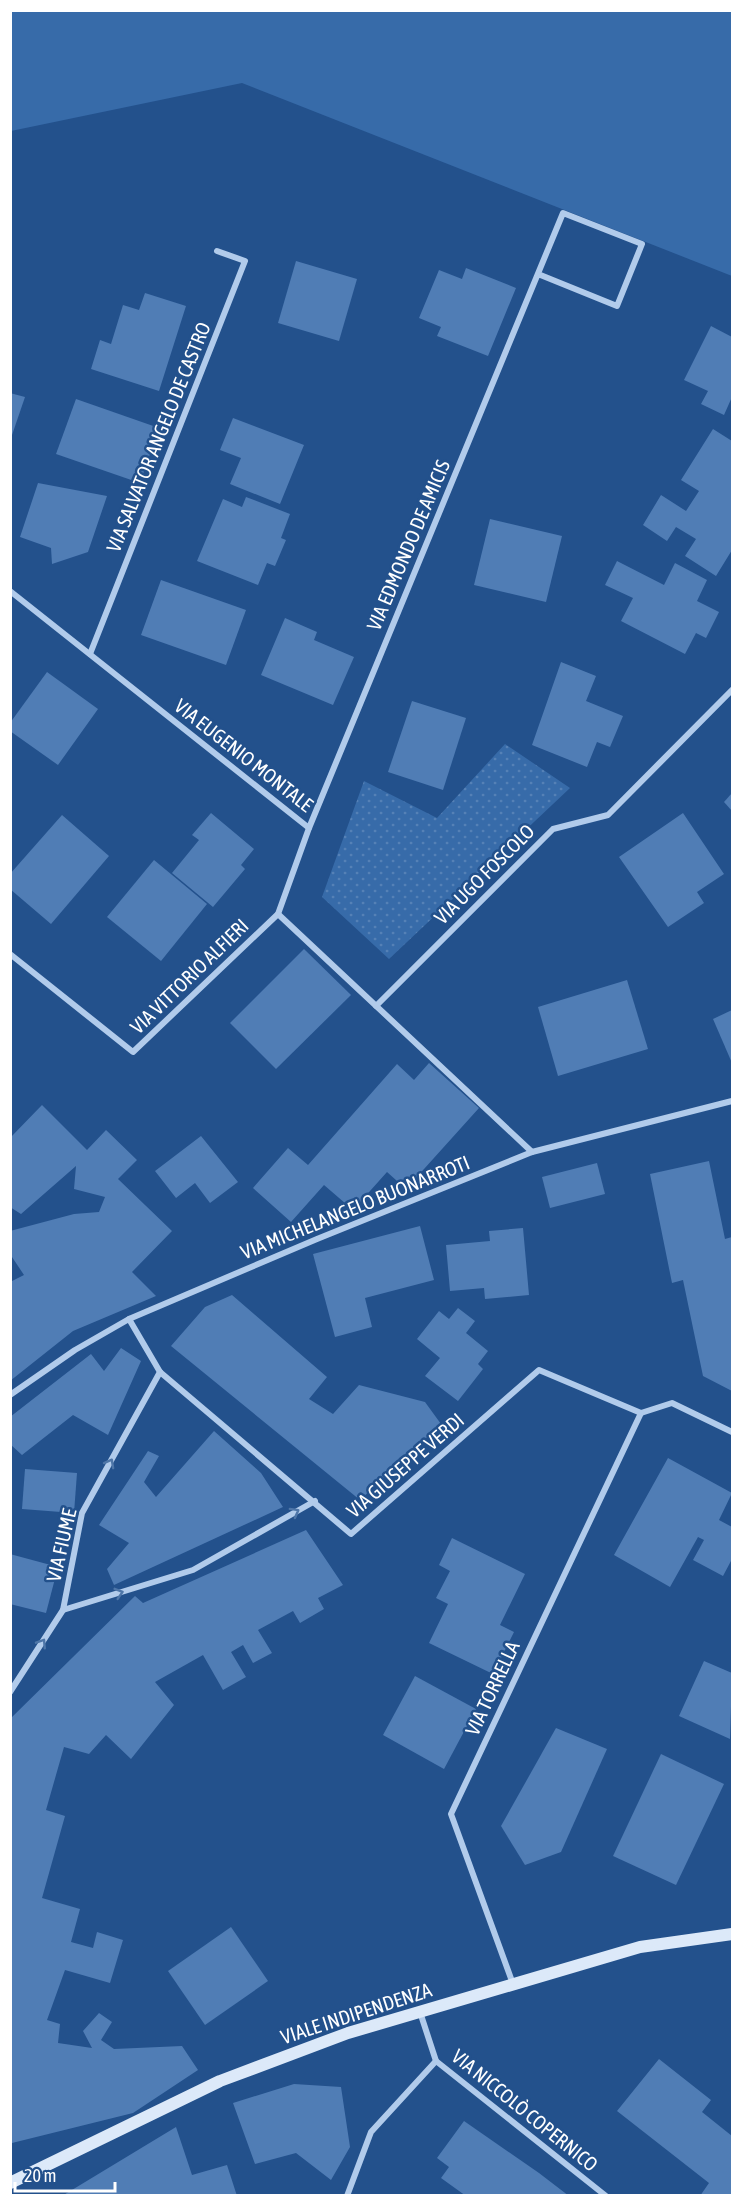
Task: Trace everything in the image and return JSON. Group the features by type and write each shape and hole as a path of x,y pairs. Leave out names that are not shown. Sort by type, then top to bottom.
{"main road":[{"name":"VIALE INDIPENDENZA","path":"10,2183 220,2081 348,2033 640,1947 732,1934"}],"street":[{"name":"VIA EDMONDO DE AMICIS","path":"309,828 563,213 642,244 617,306 538,274"},
{"name":"VIA SALVATOR ANGELO DE CASTRO","path":"90,654 245,261 217,251"},
{"name":"VIA EUGENIO MONTALE","path":"10,591 309,828 278,914"},
{"name":"VIA UGO FOSCOLO","path":"376,1006 553,829 608,815 732,690"},
{"path":"278,914 532,1152"},
{"name":"VIA VITTORIO ALFIERI","path":"10,954 133,1052 278,914"},
{"name":"VIA MICHELANGELO BUONARROTI","path":"10,1395 75,1350 129,1319 317,1239 532,1152 732,1101"},
{"path":"129,1319 160,1372 315,1501"},
{"name":"VIA GIUSEPPE VERDI","path":"63,1610 193,1570 315,1501 351,1534 539,1370 640,1413"},
{"name":"VIA FIUME","path":"10,1692 63,1610 82,1513 160,1372"},
{"path":"640,1413 672,1403 732,1432"},
{"name":"VIA TORRELLA","path":"513,1984 451,1814 640,1413"},
{"name":"VIA NICCOLÒ COPERNICO","path":"420,2012 436,2061 606,2196"},
{"path":"347,2196 371,2132 436,2061"}],"shaded area":[{"path":"11,10 732,11 732,276 242,83 11,131"},
{"path":"505,744 570,788 389,959 322,897 364,781 437,818"}],"building":[{"path":"296,261 357,279 339,341 278,323"},
{"path":"466,268 516,288 488,356 437,336 441,327 419,318 439,270 462,279"},
{"path":"145,293 186,306 159,391 91,369 100,340 111,344 123,305 139,310"},
{"path":"711,326 732,337 732,397 724,415 701,404 708,391 684,380"},
{"path":"10,393 25,397 11,438 10,438"},
{"path":"76,399 159,428 140,483 56,454"},
{"path":"233,418 304,445 280,504 230,484 241,458 220,450"},
{"path":"713,429 732,441 732,550 716,576 685,556 696,539 676,527 667,541 643,525 661,495 686,511 699,491 681,480"},
{"path":"38,483 107,496 88,552 52,564 51,548 20,537"},
{"path":"246,497 290,514 281,538 286,540 275,566 267,563 258,585 197,561 223,499 242,507"},
{"path":"490,519 562,536 546,602 474,585"},
{"path":"617,561 664,585 675,563 707,580 697,601 719,612 706,638 696,633 685,654 621,621 633,598 605,585"},
{"path":"161,580 246,610 226,665 141,635"},
{"path":"285,618 317,632 314,640 354,657 333,705 261,675"},
{"path":"561,662 596,676 586,701 623,716 610,747 597,742 587,767 532,745"},
{"path":"47,672 98,709 58,765 10,731 10,723"},
{"path":"412,701 466,718 443,790 388,772"},
{"path":"732,793 732,811 724,802"},
{"path":"211,813 254,849 241,865 245,869 213,907 172,873 199,840 192,835"},
{"path":"683,813 724,874 697,892 704,903 668,927 619,857"},
{"path":"62,815 109,856 51,924 10,889 10,874"},
{"path":"154,860 207,904 161,961 107,917"},
{"path":"304,949 351,995 276,1069 230,1023"},
{"path":"627,980 648,1049 558,1076 538,1007"},
{"path":"732,1010 732,1063 713,1019"},
{"path":"429,1063 479,1108 406,1189 387,1172 353,1210 324,1185 291,1222 253,1188 288,1148 308,1165 397,1064 414,1080"},
{"path":"42,1105 87,1150 106,1130 137,1160 118,1179 172,1231 132,1272 156,1296 73,1331 10,1381 10,1282 24,1275 10,1254 10,1231 74,1214 99,1212 105,1197 74,1189 76,1166 21,1214 10,1207 10,1138"},
{"path":"201,1136 238,1182 210,1203 195,1183 176,1198 155,1171"},
{"path":"709,1161 725,1239 732,1237 732,1391 703,1376 683,1280 672,1283 650,1174"},
{"path":"597,1163 605,1194 550,1208 542,1177"},
{"path":"420,1226 434,1280 365,1298 372,1327 335,1337 313,1254"},
{"path":"523,1228 529,1295 485,1299 484,1288 450,1291 446,1245 490,1241 489,1231"},
{"path":"232,1295 327,1377 309,1399 333,1414 359,1385 425,1402 441,1424 360,1500 171,1346 205,1307"},
{"path":"458,1308 475,1321 466,1333 488,1351 478,1364 483,1369 458,1401 425,1376 440,1358 417,1339 439,1311 449,1319"},
{"path":"121,1348 141,1361 108,1435 73,1415 22,1455 10,1444 10,1417 91,1354 104,1371"},
{"path":"214,1431 261,1473 283,1507 114,1585 107,1569 129,1543 99,1525 148,1451 159,1456 144,1482 156,1497"},
{"path":"668,1458 732,1493 719,1520 732,1527 732,1559 723,1576 693,1560 704,1540 698,1537 670,1587 614,1555"},
{"path":"25,1469 77,1473 74,1513 22,1509"},
{"path":"306,1530 343,1585 318,1598 324,1609 300,1623 293,1611 258,1630 272,1653 253,1663 243,1645 231,1652 246,1677 223,1690 203,1655 155,1682 174,1705 131,1759 106,1735 89,1754 64,1747 46,1810 65,1816 42,1898 80,1909 71,1942 93,1948 97,1932 123,1940 110,1983 65,1970 47,2020 60,2024 58,2043 92,2048 83,2031 99,2013 112,2022 101,2040 114,2049 182,2046 198,2070 133,2113 12,2143 10,1719 135,1596 143,1603"},
{"path":"452,1538 525,1574 500,1625 514,1632 493,1674 429,1643 448,1604 436,1598 450,1571 439,1565"},
{"path":"10,1554 58,1567 46,1613 10,1604"},
{"path":"704,1661 732,1673 730,1739 679,1716"},
{"path":"415,1676 476,1709 444,1769 383,1735"},
{"path":"556,1728 607,1749 561,1852 525,1865 501,1826"},
{"path":"661,1754 724,1784 676,1885 613,1856"},
{"path":"231,1927 268,1981 205,2025 168,1971"},
{"path":"659,2059 711,2100 702,2112 732,2136 732,2196 700,2196 709,2183 617,2111"},
{"path":"294,2084 341,2087 350,2147 331,2180 296,2153 255,2164 233,2103"},
{"path":"464,2121 569,2196 466,2196 441,2178 449,2167 437,2158"},
{"path":"176,2127 192,2175 227,2165 237,2196 62,2196"}]}
